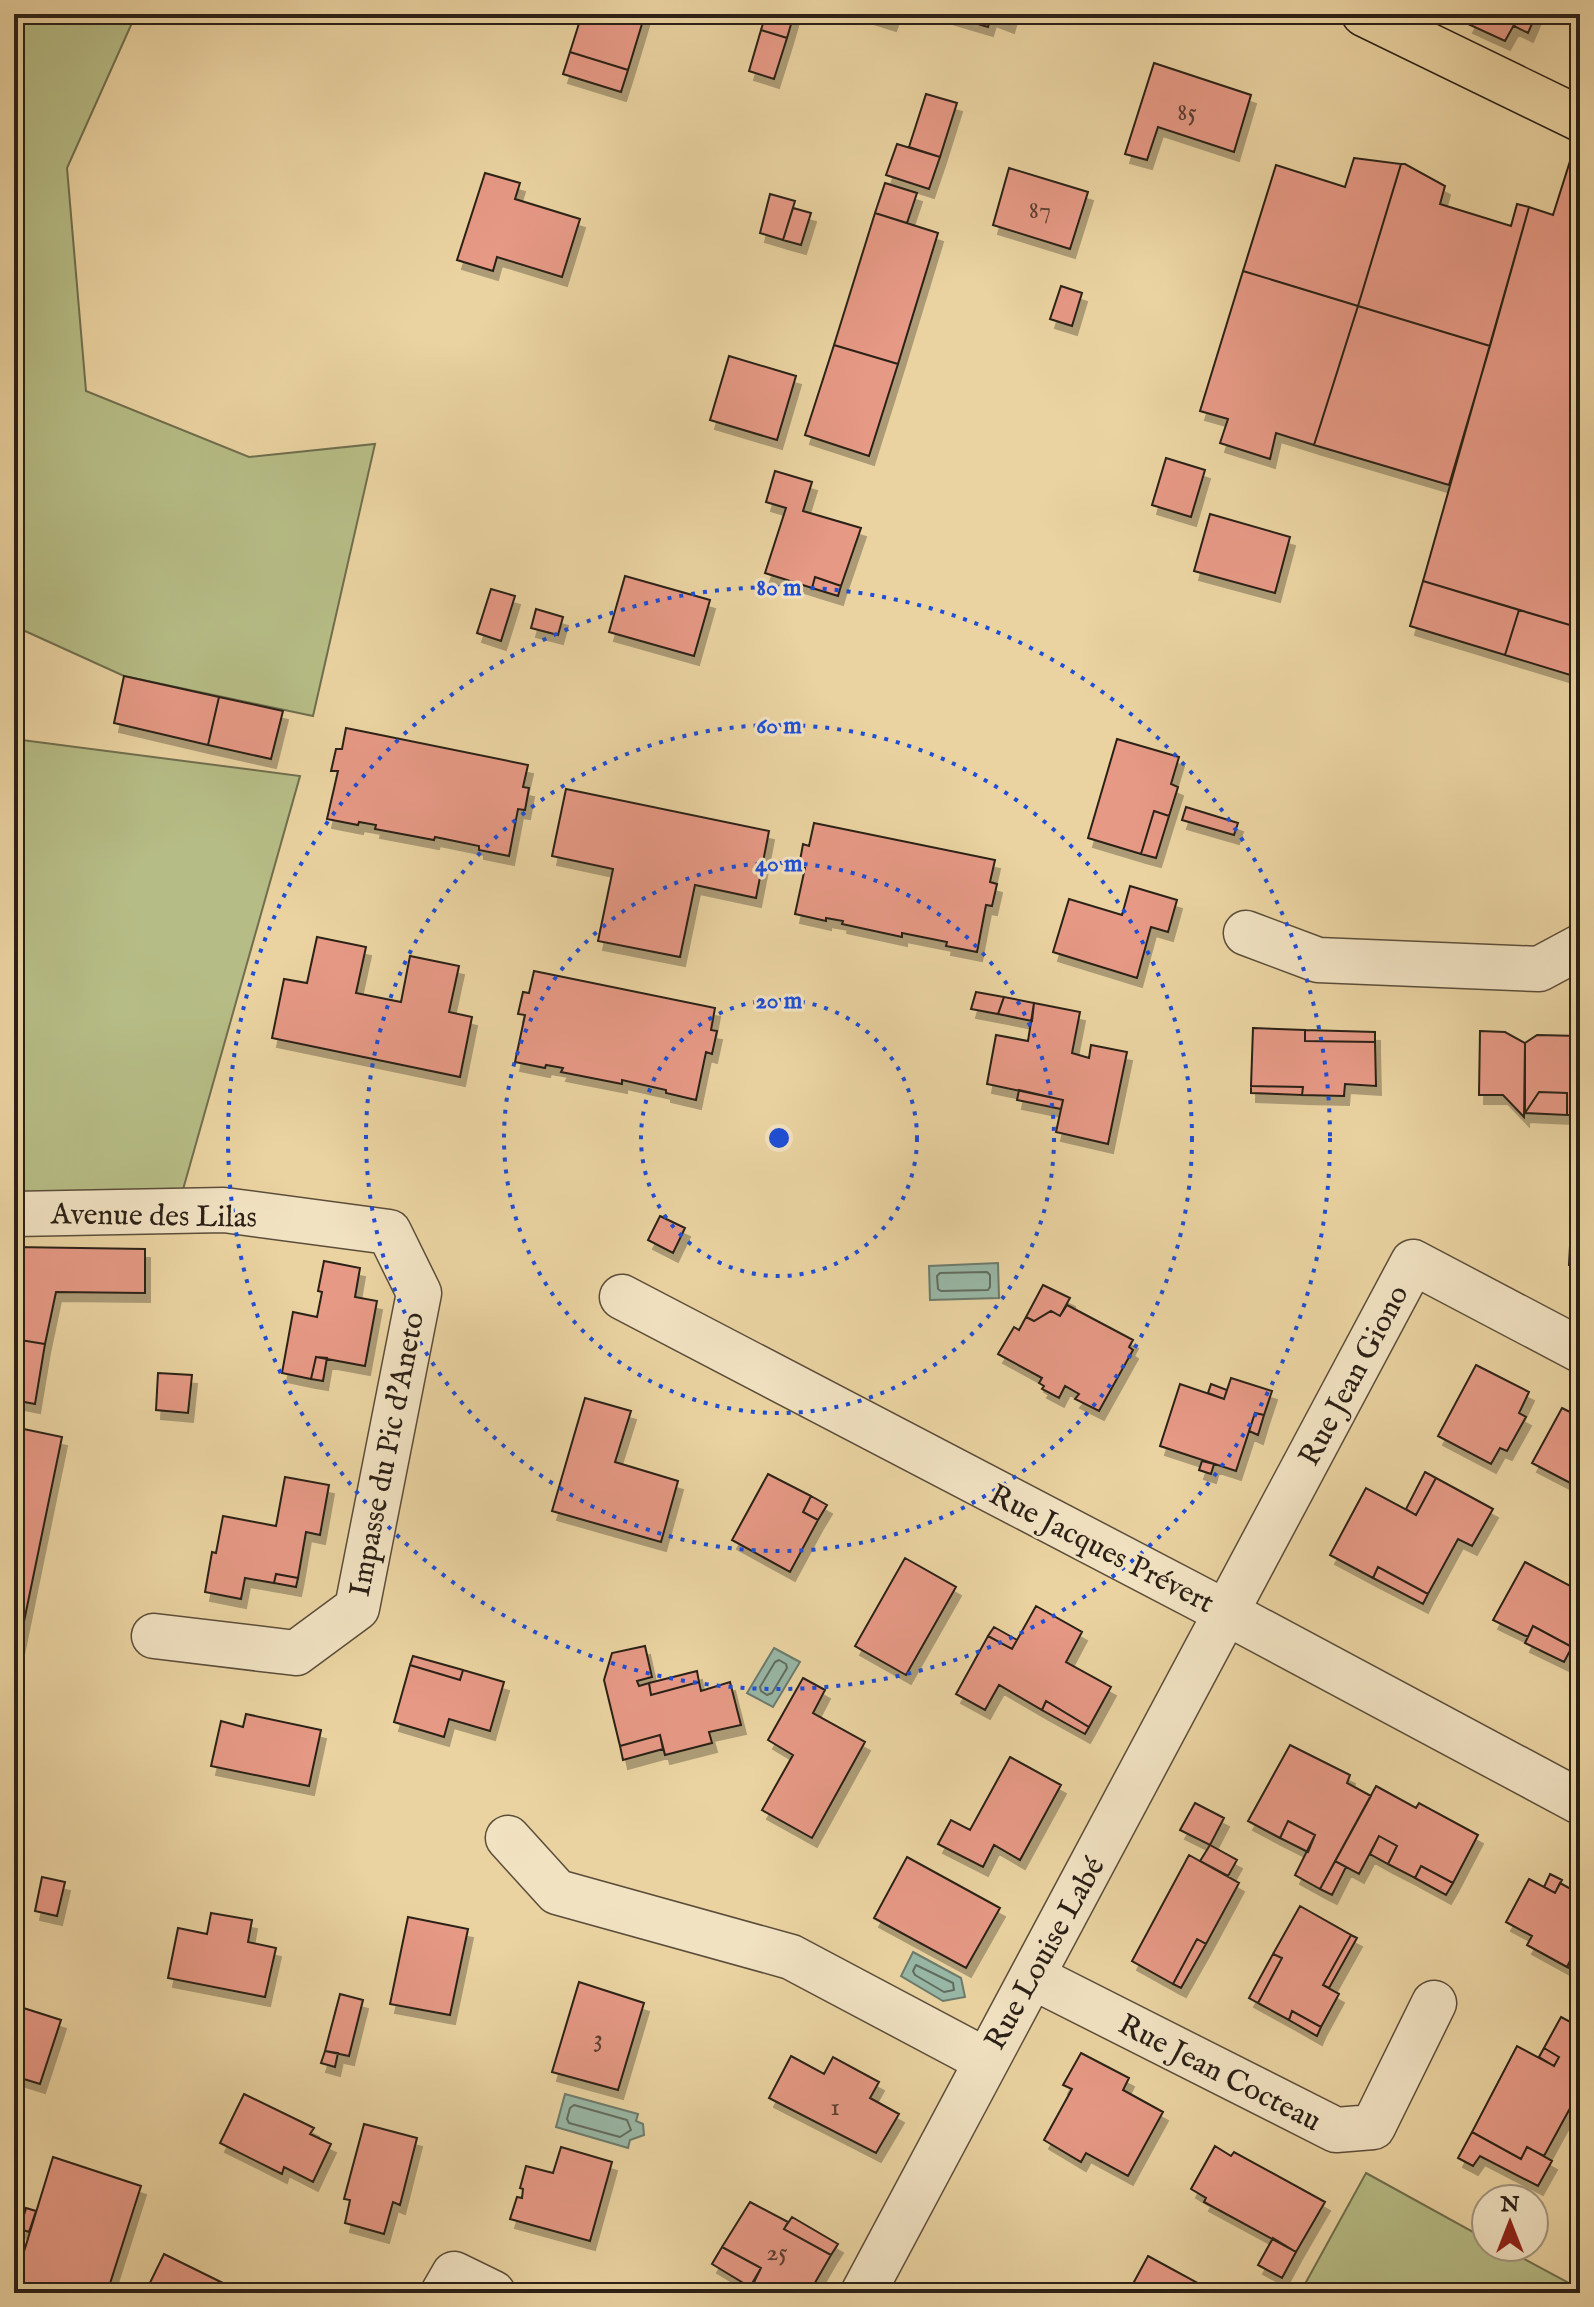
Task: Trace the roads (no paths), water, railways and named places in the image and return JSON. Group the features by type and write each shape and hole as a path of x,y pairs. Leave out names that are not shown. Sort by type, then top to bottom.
{"main road":[{"path":"1364,14 1580,119"}],"street":[{"path":"1246,933 1318,960 1539,969 1580,947"},
{"name":"Avenue des Lilas","path":"14,1214 224,1210 389,1232"},
{"name":"Impasse du Pic d'Aneto","path":"154,1636 296,1653 357,1608 419,1293 389,1232"},
{"name":"Rue Jean Giono","path":"1227,1613 1413,1262 1580,1350"},
{"name":"Rue Jacques Prévert","path":"622,1297 1227,1613 1580,1802"},
{"name":"Rue Louise Labé","path":"863,2293 985,2060 1033,1977 1227,1613"},
{"path":"508,1838 557,1892 791,1957 985,2060"},
{"name":"Rue Jean Cocteau","path":"1033,1977 1336,2130 1373,2127 1434,2003"},
{"path":"443,2293 454,2274 493,2293"}],"water":[{"path":"998,1263 999,1298 930,1300 929,1266"},
{"path":"774,1648 800,1662 773,1707 747,1693"},
{"path":"913,1952 961,1978 965,1997 943,2001 901,1976"},
{"path":"565,2094 638,2114 636,2121 643,2124 644,2135 630,2140 628,2148 556,2127"}]}
